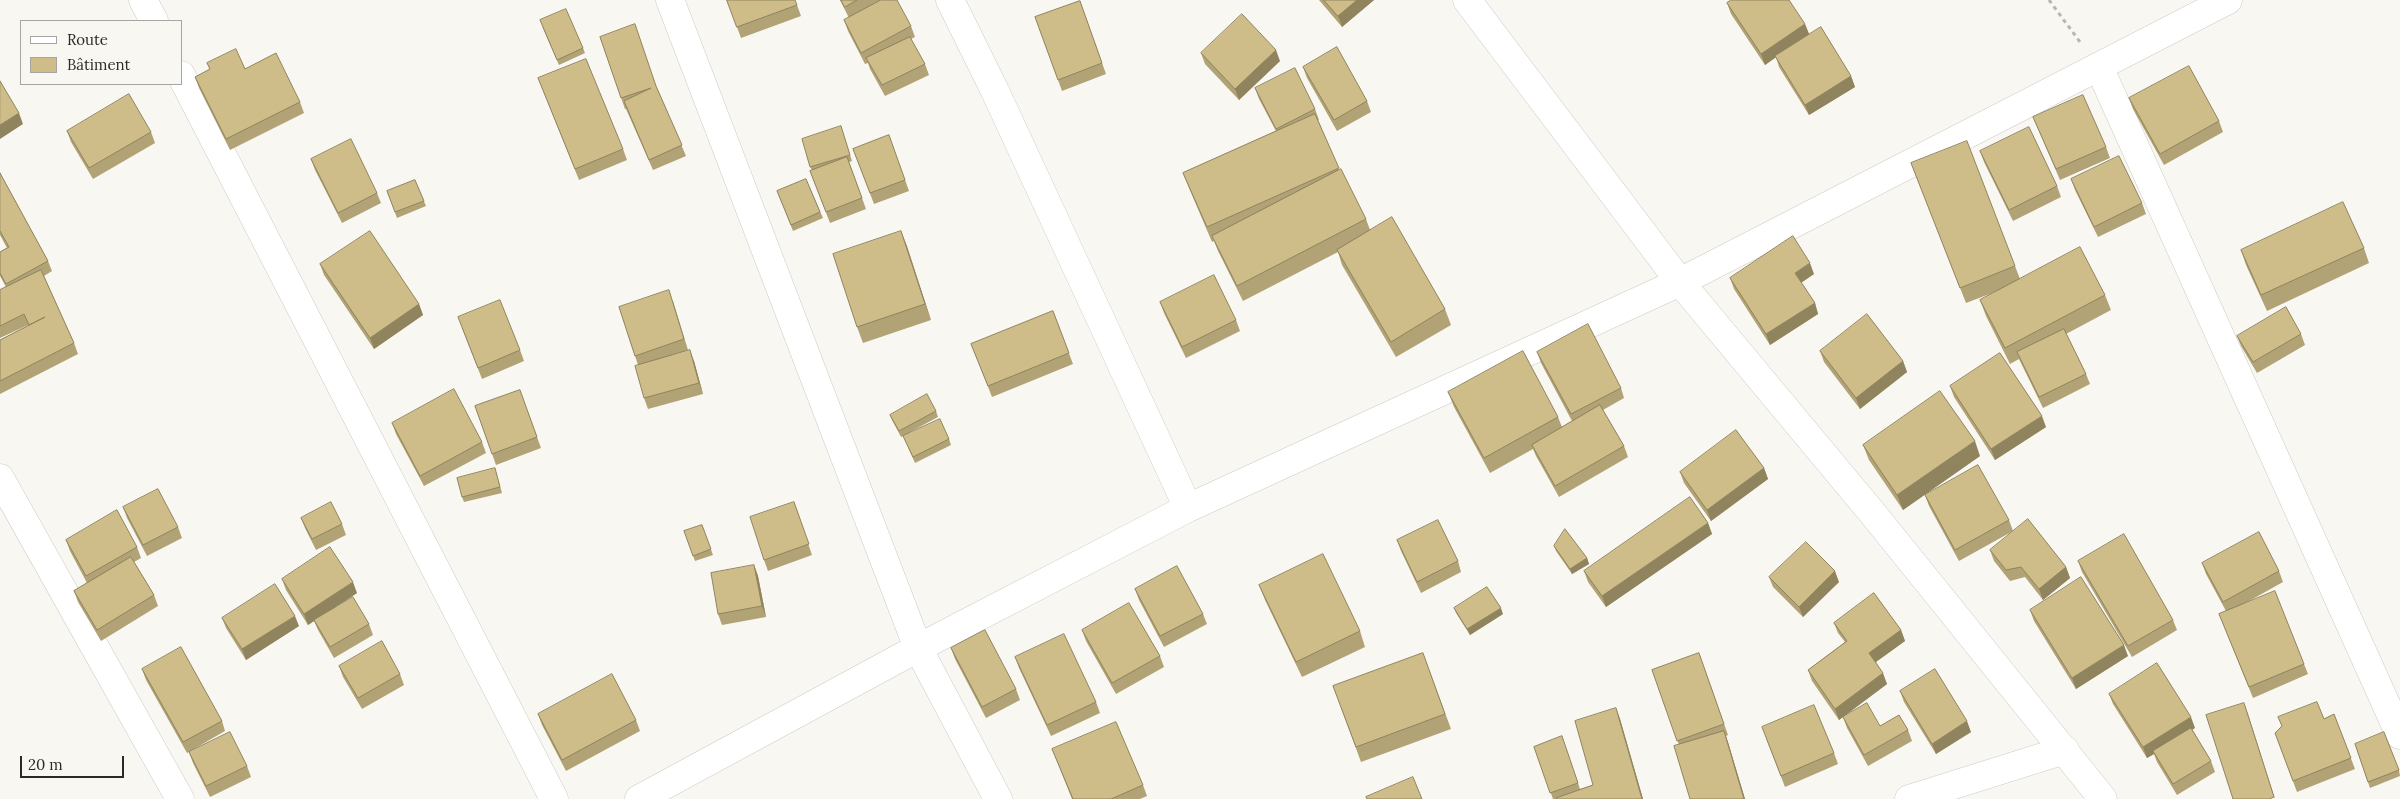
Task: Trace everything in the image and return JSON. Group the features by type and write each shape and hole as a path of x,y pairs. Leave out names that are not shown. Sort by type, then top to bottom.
{"street":[{"path":"143,0 153,20"},
{"path":"670,0 918,648 998,799"},
{"path":"950,0 999,100 1188,508"},
{"path":"1467,0 1680,282 1874,515 2103,799"},
{"path":"639,799 918,648 1188,508 1680,282 2228,0"},
{"path":"2099,67 2400,735"},
{"path":"182,77 554,799"},
{"path":"0,478 180,799"},
{"path":"1909,799 2065,750"}],"path":[{"path":"2049,0 2099,67"}],"building":[{"path":"727,0 795,0 797,5 737,27"},
{"path":"841,0 857,0 845,7"},
{"path":"881,0 897,0 911,26 861,53 844,20"},
{"path":"1324,0 1357,0 1338,16"},
{"path":"1731,0 1789,0 1805,24 1761,54 1727,3"},
{"path":"1080,1 1102,63 1058,80 1035,17"},
{"path":"566,9 583,48 557,60 540,20"},
{"path":"1242,14 1276,50 1235,89 1201,53"},
{"path":"635,24 656,86 682,145 649,160 624,101 651,88 621,98 600,37"},
{"path":"1821,27 1851,76 1805,105 1775,56"},
{"path":"910,37 925,64 882,85 866,58"},
{"path":"1337,47 1367,101 1334,120 1303,67"},
{"path":"236,49 245,69 276,53 300,102 226,139 195,77 210,69 207,63"},
{"path":"586,59 623,149 575,169 538,78"},
{"path":"2189,66 2219,121 2160,154 2129,98"},
{"path":"1295,68 1315,109 1276,129 1255,88"},
{"path":"0,81 19,113 0,125"},
{"path":"129,94 151,132 89,168 67,131"},
{"path":"2083,95 2106,147 2056,169 2033,117"},
{"path":"1315,114 1339,168 1207,227 1183,173"},
{"path":"841,126 850,155 810,167 802,139"},
{"path":"2029,127 2057,186 2009,210 1980,151"},
{"path":"889,135 905,180 870,193 853,149"},
{"path":"351,139 377,193 338,213 311,159"},
{"path":"1967,141 2015,266 1960,288 1911,163"},
{"path":"2119,156 2142,203 2094,227 2071,179"},
{"path":"847,157 862,198 826,212 810,171"},
{"path":"1341,169 1366,219 1237,286 1212,236"},
{"path":"0,173 48,261 6,284 0,273 0,252 9,247 0,231"},
{"path":"806,179 820,212 791,225 777,191"},
{"path":"415,180 424,201 395,212 387,191"},
{"path":"2343,202 2364,248 2261,295 2241,250"},
{"path":"1392,217 1445,309 1391,342 1337,250"},
{"path":"370,231 419,304 370,338 320,264"},
{"path":"901,231 925,304 857,327 833,254"},
{"path":"1793,236 1810,263 1795,273 1815,303 1766,334 1730,278"},
{"path":"2080,247 2105,295 2005,348 1980,300"},
{"path":"41,270 74,343 0,381 0,340 45,317 29,325 24,314 0,326 0,290"},
{"path":"1214,275 1236,320 1182,347 1160,302"},
{"path":"669,290 684,339 635,356 619,307"},
{"path":"500,300 520,350 478,368 458,317"},
{"path":"2286,307 2301,334 2253,362 2237,336"},
{"path":"1053,311 1069,353 988,386 971,344"},
{"path":"1867,314 1903,361 1856,398 1820,351"},
{"path":"1588,324 1621,388 1571,414 1537,352"},
{"path":"2064,329 2086,374 2039,397 2017,352"},
{"path":"690,350 699,383 644,398 635,366"},
{"path":"1523,351 1558,417 1484,458 1448,392"},
{"path":"2000,353 2042,416 1991,449 1950,386"},
{"path":"454,389 482,442 420,476 392,423"},
{"path":"520,390 537,437 492,454 475,406"},
{"path":"1940,391 1975,441 1897,495 1863,445"},
{"path":"927,394 936,411 899,431 890,415"},
{"path":"1600,405 1624,446 1555,486 1532,445"},
{"path":"940,419 949,439 913,457 903,436"},
{"path":"1736,430 1764,468 1707,510 1680,472"},
{"path":"1978,465 2009,520 1955,550 1925,495"},
{"path":"495,468 500,487 462,497 457,478"},
{"path":"158,489 178,527 143,545 123,507"},
{"path":"1690,497 1708,523 1602,596 1584,571"},
{"path":"331,502 342,524 312,539 301,518"},
{"path":"794,502 809,544 764,560 750,517"},
{"path":"117,510 137,547 86,576 66,540"},
{"path":"2028,519 2066,567 2039,589 2021,567 2006,570 1990,550"},
{"path":"1438,520 1458,561 1417,582 1397,540"},
{"path":"702,525 711,549 693,556 684,531"},
{"path":"1565,529 1587,558 1570,569 1554,546"},
{"path":"2259,532 2279,571 2223,602 2202,563"},
{"path":"2124,534 2173,620 2128,646 2078,561"},
{"path":"1806,542 1835,571 1799,607 1769,577"},
{"path":"330,547 353,582 304,614 282,579"},
{"path":"1323,554 1360,631 1296,662 1259,585"},
{"path":"131,557 154,595 97,630 74,591"},
{"path":"754,565 762,606 718,614 711,573"},
{"path":"1177,566 1203,614 1160,636 1135,589"},
{"path":"2081,577 2124,645 2072,678 2030,610"},
{"path":"275,584 295,616 242,649 222,618"},
{"path":"1487,587 1501,608 1467,629 1454,608"},
{"path":"2275,591 2304,664 2249,687 2219,614"},
{"path":"1874,593 1901,630 1869,653 1883,673 1835,709 1808,670 1847,641 1834,623"},
{"path":"353,597 369,624 330,647 314,620"},
{"path":"1129,603 1160,656 1112,683 1082,630"},
{"path":"985,630 1016,689 982,707 951,648"},
{"path":"1064,634 1096,702 1047,725 1015,657"},
{"path":"382,641 400,674 358,698 339,666"},
{"path":"181,647 222,721 183,742 142,669"},
{"path":"1423,653 1445,714 1356,747 1333,686"},
{"path":"1699,653 1724,724 1677,741 1652,670"},
{"path":"2157,663 2191,717 2143,747 2109,694"},
{"path":"1935,669 1967,721 1932,744 1900,691"},
{"path":"612,674 636,720 562,760 538,714"},
{"path":"2317,702 2324,719 2334,714 2351,758 2293,781 2275,733 2282,726 2278,717"},
{"path":"1867,703 1880,726 1899,715 1908,730 1864,755 1843,717"},
{"path":"2244,703 2274,797 2269,799 2233,799 2206,715"},
{"path":"1814,705 1834,753 1781,776 1762,727"},
{"path":"1616,708 1642,799 1557,799 1593,785 1575,721"},
{"path":"1116,722 1143,785 1111,799 1073,799 1052,749"},
{"path":"2191,728 2211,761 2173,784 2153,751"},
{"path":"1724,731 1744,799 1690,799 1674,746"},
{"path":"230,732 247,766 206,786 189,752"},
{"path":"2384,732 2399,770 2368,782 2355,744"},
{"path":"1562,736 1578,783 1550,793 1534,747"},
{"path":"1413,777 1422,799 1367,799 1366,797"}]}
